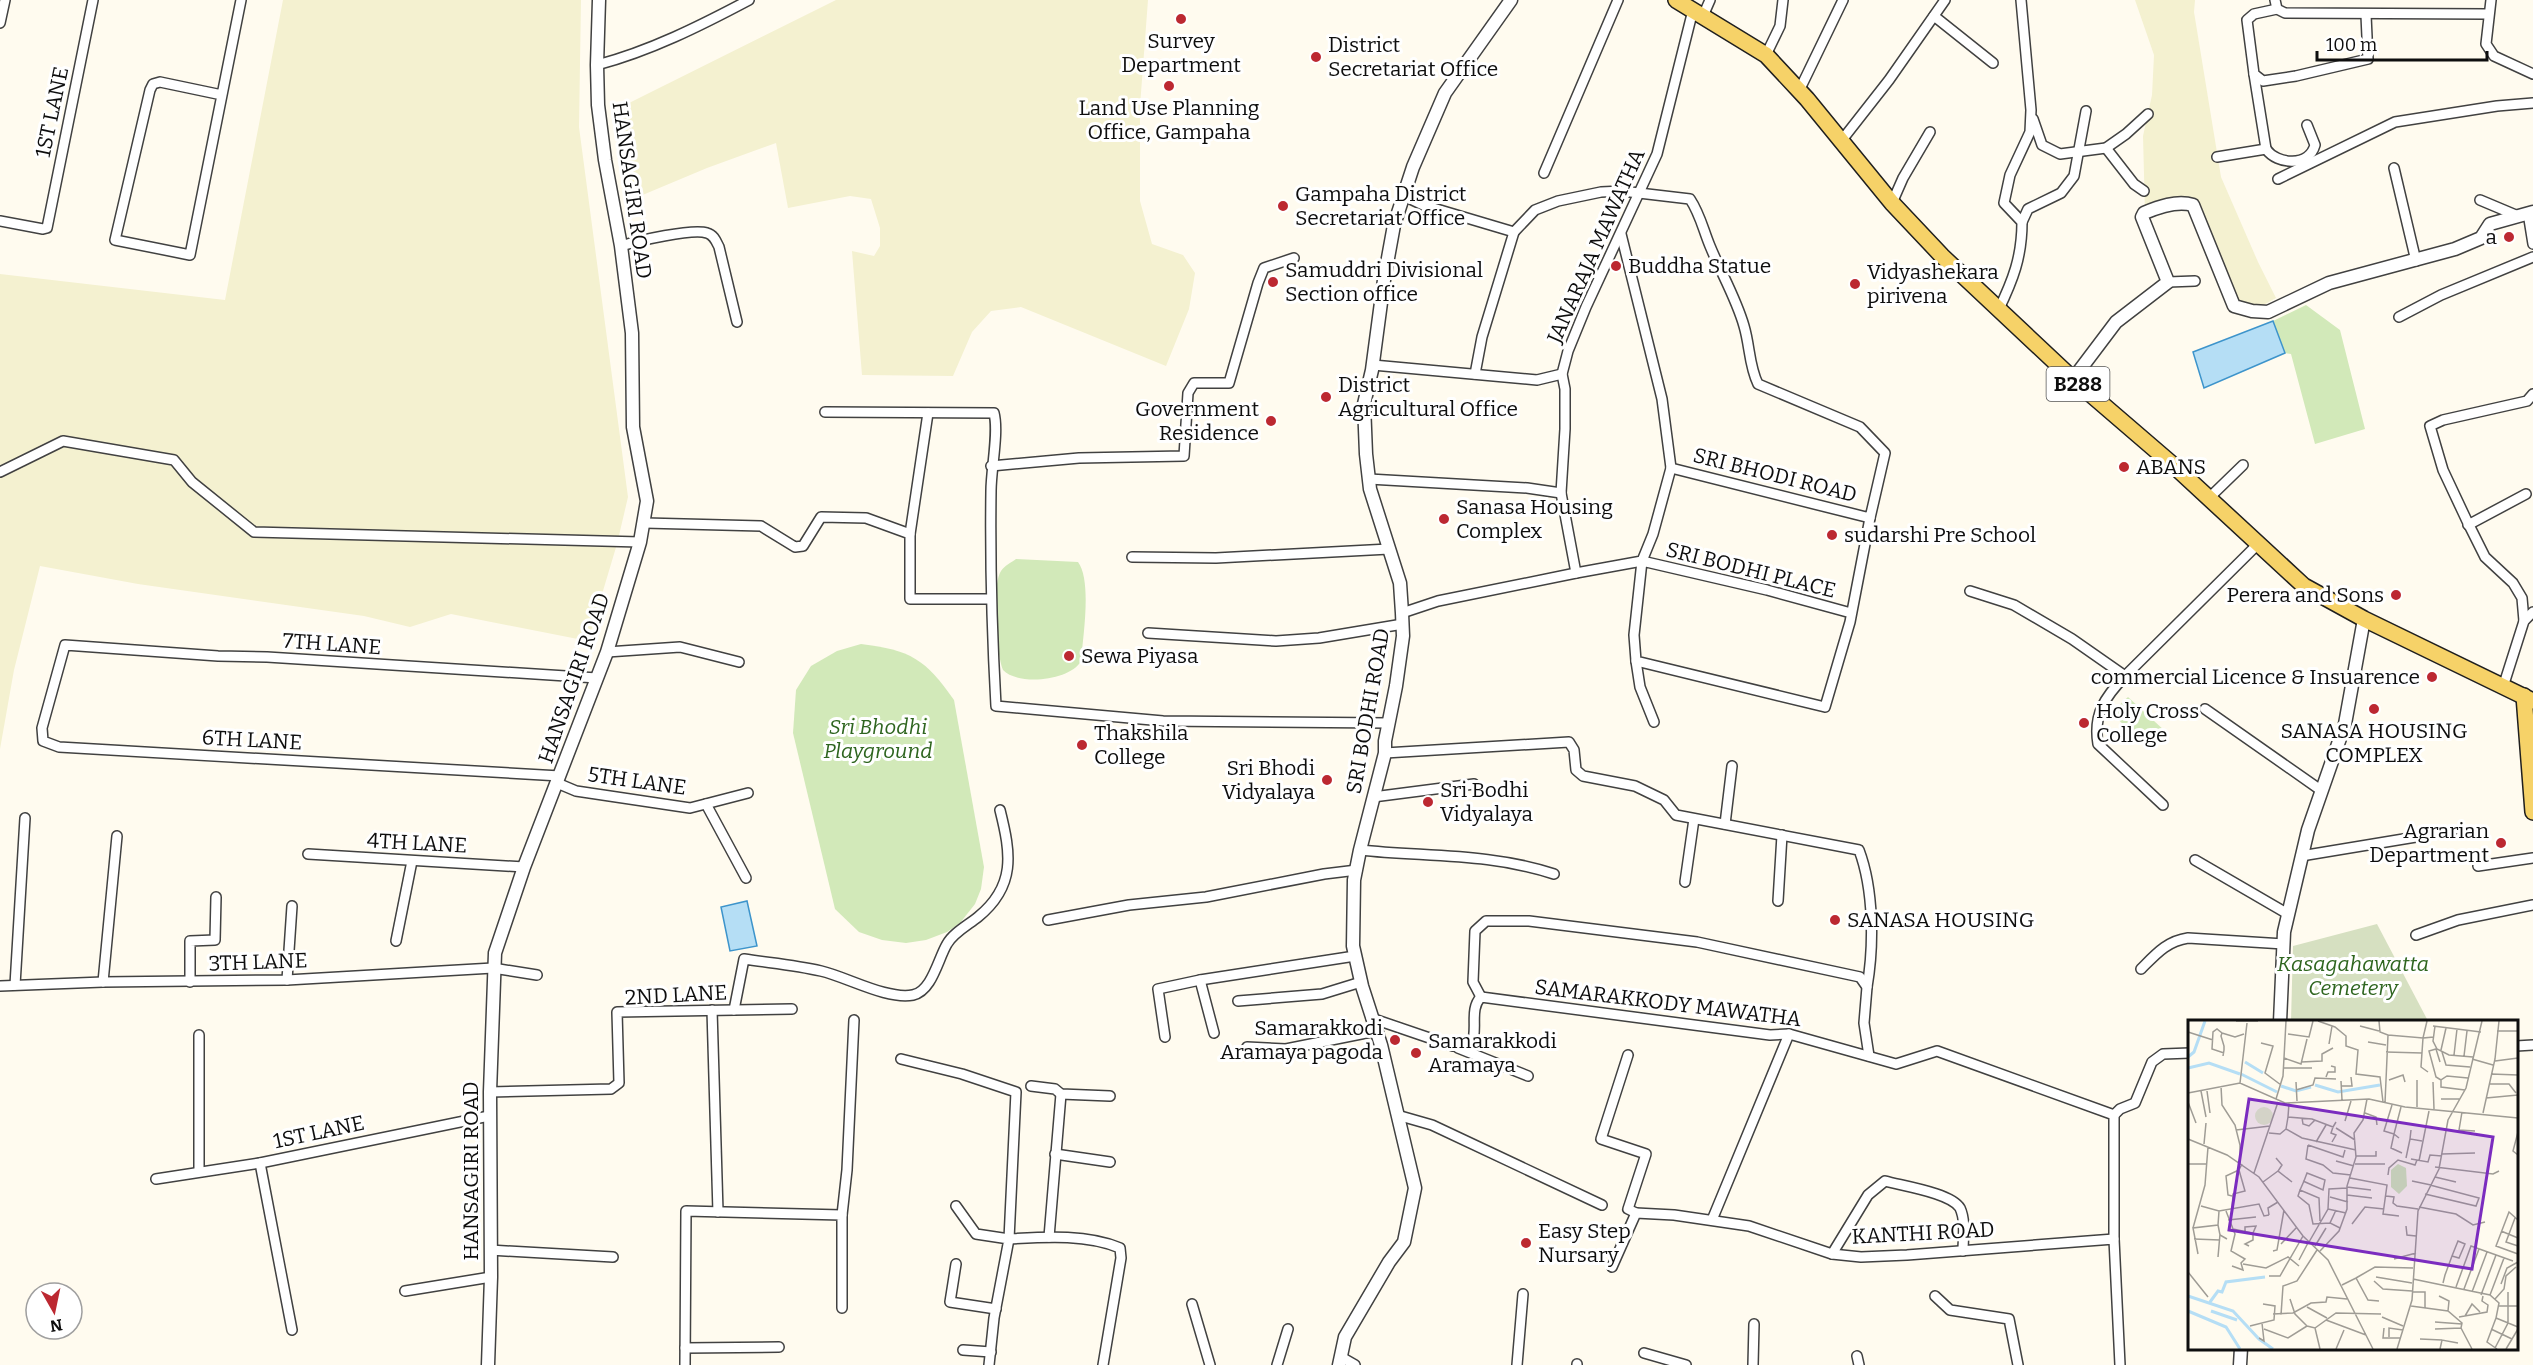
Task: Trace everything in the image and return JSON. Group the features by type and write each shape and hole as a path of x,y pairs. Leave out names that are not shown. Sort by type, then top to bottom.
{"main road":[{"name":"B288","path":"1676,0 1766,55 1842,140 1892,203 1998,311 2209,498 2304,586 2364,619 2528,699"},
{"path":"2528,699 2533,813"}],"street":[{"path":"0,23 5,0"},
{"name":"1ST LANE","path":"0,221 43,230 47,228 93,0"},
{"path":"222,95 160,82 153,84 115,240 190,255 222,95 241,0"},
{"name":"HANSAGIRI ROAD","path":"488,1365 491,1277 489,1116 493,968 499,940 524,867 607,652 645,523 646,488 633,427 632,333 621,246 605,160 598,105 599,0"},
{"path":"597,65 623,58 695,28 749,0"},
{"name":"SRI BODHI ROAD","path":"1340,1361 1345,1337 1389,1262 1404,1242 1414,1188 1376,1031 1361,982 1355,956 1352,923 1360,850 1384,753 1396,686 1402,618 1400,583 1369,479 1364,404 1373,364 1394,225 1413,167 1445,93 1511,0"},
{"path":"1544,173 1618,0"},
{"name":"JANARAJA MAWATHA","path":"1576,573 1561,493 1565,429 1565,389 1562,374 1568,351 1586,308 1657,154 1698,13 1710,0"},
{"path":"1766,55 1780,26 1783,0"},
{"path":"1799,91 1843,0"},
{"path":"1842,140 1889,80 1946,0"},
{"path":"2021,0 2031,114 2030,132 2010,175 2004,203 2022,222"},
{"path":"2491,0 2487,15 2486,44 2494,56 2533,74"},
{"path":"2307,125 2315,145 2310,156 2303,160 2282,161 2271,157 2266,149 2247,20 2254,14 2276,4 2285,13 2487,15"},
{"path":"2254,74 2263,81 2368,59 2366,15"},
{"path":"1934,16 1993,63"},
{"path":"2278,179 2395,122 2486,107 2533,103"},
{"path":"1998,311 2019,261 2022,222 2028,209 2061,193 2074,176 2086,111"},
{"path":"2031,114 2042,145 2060,154 2106,148 2148,114"},
{"path":"1892,203 1903,178 1930,132"},
{"path":"2106,148 2134,184 2144,191"},
{"path":"2217,157 2266,149"},
{"path":"2394,168 2416,261"},
{"name":"SRI BHODI ROAD","path":"1475,374 1482,337 1514,232 1535,210 1558,201 1601,192 1622,191 1690,200 1698,212 1738,308 1745,330 1753,373 1758,384 1860,427 1885,453 1870,518 1671,468 1662,399 1620,234"},
{"path":"1404,196 1423,205 1514,232"},
{"path":"2480,200 2526,214"},
{"path":"2168,282 2142,217 2144,213 2154,209 2177,204 2193,205 2234,306 2268,312 2329,283 2416,261 2481,238 2490,224 2526,214"},
{"path":"2526,214 2533,244"},
{"path":"621,246 640,240 696,232 706,232 714,237 722,257 737,322"},
{"path":"2399,317 2441,295 2533,257"},
{"path":"991,466 1079,458 1184,456 1188,393 1194,383 1229,383 1264,268 1294,258"},
{"path":"2073,379 2116,322 2168,282 2195,281"},
{"path":"1373,364 1537,380 1562,374"},
{"path":"2504,687 2523,621 2522,598 2513,584 2485,557 2443,471 2430,426 2443,420 2527,401 2533,394"},
{"path":"825,412 994,413 996,421 991,466 990,599 996,706 1162,721 1388,723"},
{"path":"928,413 910,534 910,599 990,599"},
{"path":"0,472 63,441 174,460 192,482 254,532 640,542"},
{"path":"2209,498 2242,465"},
{"path":"1654,722 1640,687 1634,635 1642,561 1653,534 1671,468"},
{"path":"1369,479 1527,488 1561,493"},
{"path":"2468,525 2526,494"},
{"path":"645,523 761,526 795,547 803,546 821,517 866,518 910,534"},
{"path":"1636,661 1825,707 1851,614 1870,518"},
{"path":"2163,805 2098,744 2096,731 2099,710 2108,693 2258,544"},
{"path":"1132,557 1216,558 1389,549"},
{"path":"1148,633 1276,641 1319,638 1402,618 1438,601 1642,561"},
{"name":"SRI BODHI PLACE","path":"1642,561 1767,590 1851,614"},
{"path":"1970,591 2014,605 2072,639 2125,676"},
{"path":"2523,621 2533,612"},
{"path":"2280,1020 2288,914 2301,856 2345,724 2364,619"},
{"name":"7TH LANE","path":"65,645 208,656 267,657 597,678"},
{"name":"6TH LANE","path":"65,645 42,728 42,741 59,747 559,779"},
{"path":"607,652 680,647 739,662"},
{"path":"2205,708 2322,791"},
{"path":"1384,753 1569,742 1574,750 1576,770 1583,776 1635,786 1664,800 1676,815 1859,850 1863,861 1872,943 1864,1023 1869,1056"},
{"path":"1725,825 1732,766"},
{"name":"5TH LANE","path":"559,779 576,791 623,800 690,808 748,793"},
{"path":"1374,797 1474,784"},
{"path":"706,804 746,878"},
{"path":"734,1010 744,959 814,969 894,994 914,995 928,987 948,941 986,910 1002,892 1008,872 1000,810"},
{"path":"20,985 25,818"},
{"path":"1685,882 1694,819"},
{"path":"2301,856 2452,831"},
{"path":"1778,901 1782,835"},
{"path":"104,982 117,836"},
{"path":"1360,850 1492,859 1527,865 1554,874"},
{"name":"4TH LANE","path":"308,854 524,867"},
{"path":"2478,866 2533,858"},
{"path":"2195,860 2288,914"},
{"path":"396,941 412,861"},
{"path":"1048,920 1129,905 1206,897 1324,874 1357,870"},
{"path":"190,982 189,941 215,940 216,897"},
{"path":"2416,935 2458,920 2533,905"},
{"path":"287,980 292,906"},
{"path":"1453,1046 1472,1043 1474,1038 1476,1002 1481,997 1473,982 1475,931 1486,921 1529,921 1698,942 1860,978 1867,987"},
{"path":"2141,969 2161,949 2174,940 2188,938 2284,944"},
{"path":"1165,1037 1158,989 1200,980 1355,956"},
{"name":"3TH LANE","path":"0,986 104,982 287,980 493,968 537,975"},
{"path":"1200,980 1214,1033"},
{"path":"1238,1001 1322,994 1361,982"},
{"name":"SAMARAKKODY MAWATHA","path":"1481,997 1770,1035 1789,1034 1896,1064 1937,1051 2114,1115"},
{"name":"2ND LANE","path":"490,1092 611,1089 619,1083 617,1012 792,1009"},
{"path":"712,1010 718,1212"},
{"path":"1371,1018 1453,1046 1528,1076"},
{"path":"842,1308 842,1215 847,1170 854,1020"},
{"path":"1247,1047 1286,1049 1376,1031"},
{"path":"1712,1220 1789,1034"},
{"path":"199,1035 199,1172"},
{"path":"2518,1046 2533,1045"},
{"path":"2120,1365 2114,1239 2114,1115 2120,1108 2136,1103 2152,1062 2163,1054 2188,1053"},
{"path":"1612,1267 1636,1213 1628,1209 1646,1154 1601,1139 1628,1055"},
{"path":"901,1059 962,1074 1016,1092 1009,1239 996,1309 989,1365"},
{"path":"1031,1086 1055,1089 1061,1094 1110,1096"},
{"path":"1049,1237 1061,1094"},
{"path":"1397,1115 1432,1125 1602,1205"},
{"name":"1ST LANE","path":"156,1179 260,1162 489,1116"},
{"path":"1055,1154 1110,1162"},
{"path":"260,1162 292,1330"},
{"path":"1832,1254 1868,1195 1885,1181 1951,1198 1959,1207 1963,1220 1964,1251"},
{"path":"956,1206 976,1234 1009,1239 1049,1237 1105,1242 1120,1248 1121,1258 1102,1365"},
{"path":"685,1365 686,1211 842,1215"},
{"name":"KANTHI ROAD","path":"1636,1213 1674,1215 1749,1226 1832,1254 1861,1257 2114,1239"},
{"path":"490,1250 613,1257"},
{"path":"956,1264 950,1302 996,1309"},
{"path":"405,1291 491,1277"},
{"path":"1517,1365 1522,1294"},
{"path":"1935,1296 1950,1310 2009,1319 2018,1365"},
{"path":"1192,1304 1210,1365"},
{"path":"1753,1365 1754,1324"},
{"path":"1278,1365 1288,1329"},
{"path":"685,1348 779,1347"},
{"path":"963,1350 991,1352"},
{"path":"2240,1365 2241,1350"},
{"path":"1644,1353 1686,1365"},
{"path":"1340,1361 1355,1365"}],"shaded area":[{"path":"283,0 581,0 579,127 628,497 617,544 588,641 451,614 410,627 364,616 138,584 40,566 14,670 0,749 0,274 225,300"},
{"path":"836,0 1148,0 1140,106 1140,201 1152,244 1183,255 1195,273 1189,309 1166,366 1021,307 991,311 972,332 953,376 862,375 852,251 874,256 880,246 880,228 871,199 850,196 788,208 776,143 707,168 633,199 617,109"},
{"path":"2135,0 2195,0 2194,12 2221,177 2276,298 2258,308 2234,304 2190,213 2181,206 2145,213 2143,136 2152,95 2154,55"}],"green space":[{"path":"2306,305 2340,330 2365,429 2315,444 2291,354 2285,353 2273,321"},
{"path":"1016,559 1078,562 1082,571 1085,582 1086,609 1081,661 1066,673 1044,679 1031,679 1010,675 1003,670 997,635 996,591 1001,571"},
{"name":"Sri Bhodhi Playground","path":"861,644 893,650 915,659 934,675 954,700 984,867 981,889 975,904 960,923 947,932 926,940 906,943 882,940 859,932 835,909 793,733 796,690 811,666 837,651"},
{"path":"2128,697 2166,732 2150,749 2111,713"},
{"name":"Kasagahawatta Cemetery","path":"2377,924 2427,1020 2291,1020 2293,946"}],"water":[{"path":"2273,321 2285,353 2204,388 2193,352"},
{"path":"747,901 757,946 730,951 721,907"}],"place":[{"name":"Survey Department","path":"1181,19"},
{"name":"District Secretariat Office","path":"1316,57"},
{"name":"Land Use Planning Office, Gampaha","path":"1169,86"},
{"name":"Gampaha District Secretariat Office","path":"1283,206"},
{"name":"a","path":"2509,237"},
{"name":"Buddha Statue","path":"1616,266"},
{"name":"Samuddri Divisional Section office","path":"1273,282"},
{"name":"Vidyashekara pirivena","path":"1855,284"},
{"name":"District Agricultural Office","path":"1326,397"},
{"name":"Government Residence","path":"1271,421"},
{"name":"ABANS","path":"2124,467"},
{"name":"Sanasa Housing Complex","path":"1444,519"},
{"name":"sudarshi Pre School","path":"1832,535"},
{"name":"Perera and Sons","path":"2396,595"},
{"name":"Sewa Piyasa","path":"1069,656"},
{"name":"commercial Licence & Insuarence","path":"2432,677"},
{"name":"SANASA HOUSING COMPLEX","path":"2374,709"},
{"name":"Holy Cross College","path":"2084,723"},
{"name":"Thakshila College","path":"1082,745"},
{"name":"Sri Bhodi Vidyalaya","path":"1327,780"},
{"name":"Sri Bodhi Vidyalaya","path":"1428,802"},
{"name":"Agrarian Department","path":"2501,843"},
{"name":"SANASA HOUSING","path":"1835,920"},
{"name":"Samarakkodi Aramaya pagoda","path":"1395,1040"},
{"name":"Samarakkodi Aramaya","path":"1416,1053"},
{"name":"Easy Step Nursary","path":"1526,1243"}]}
